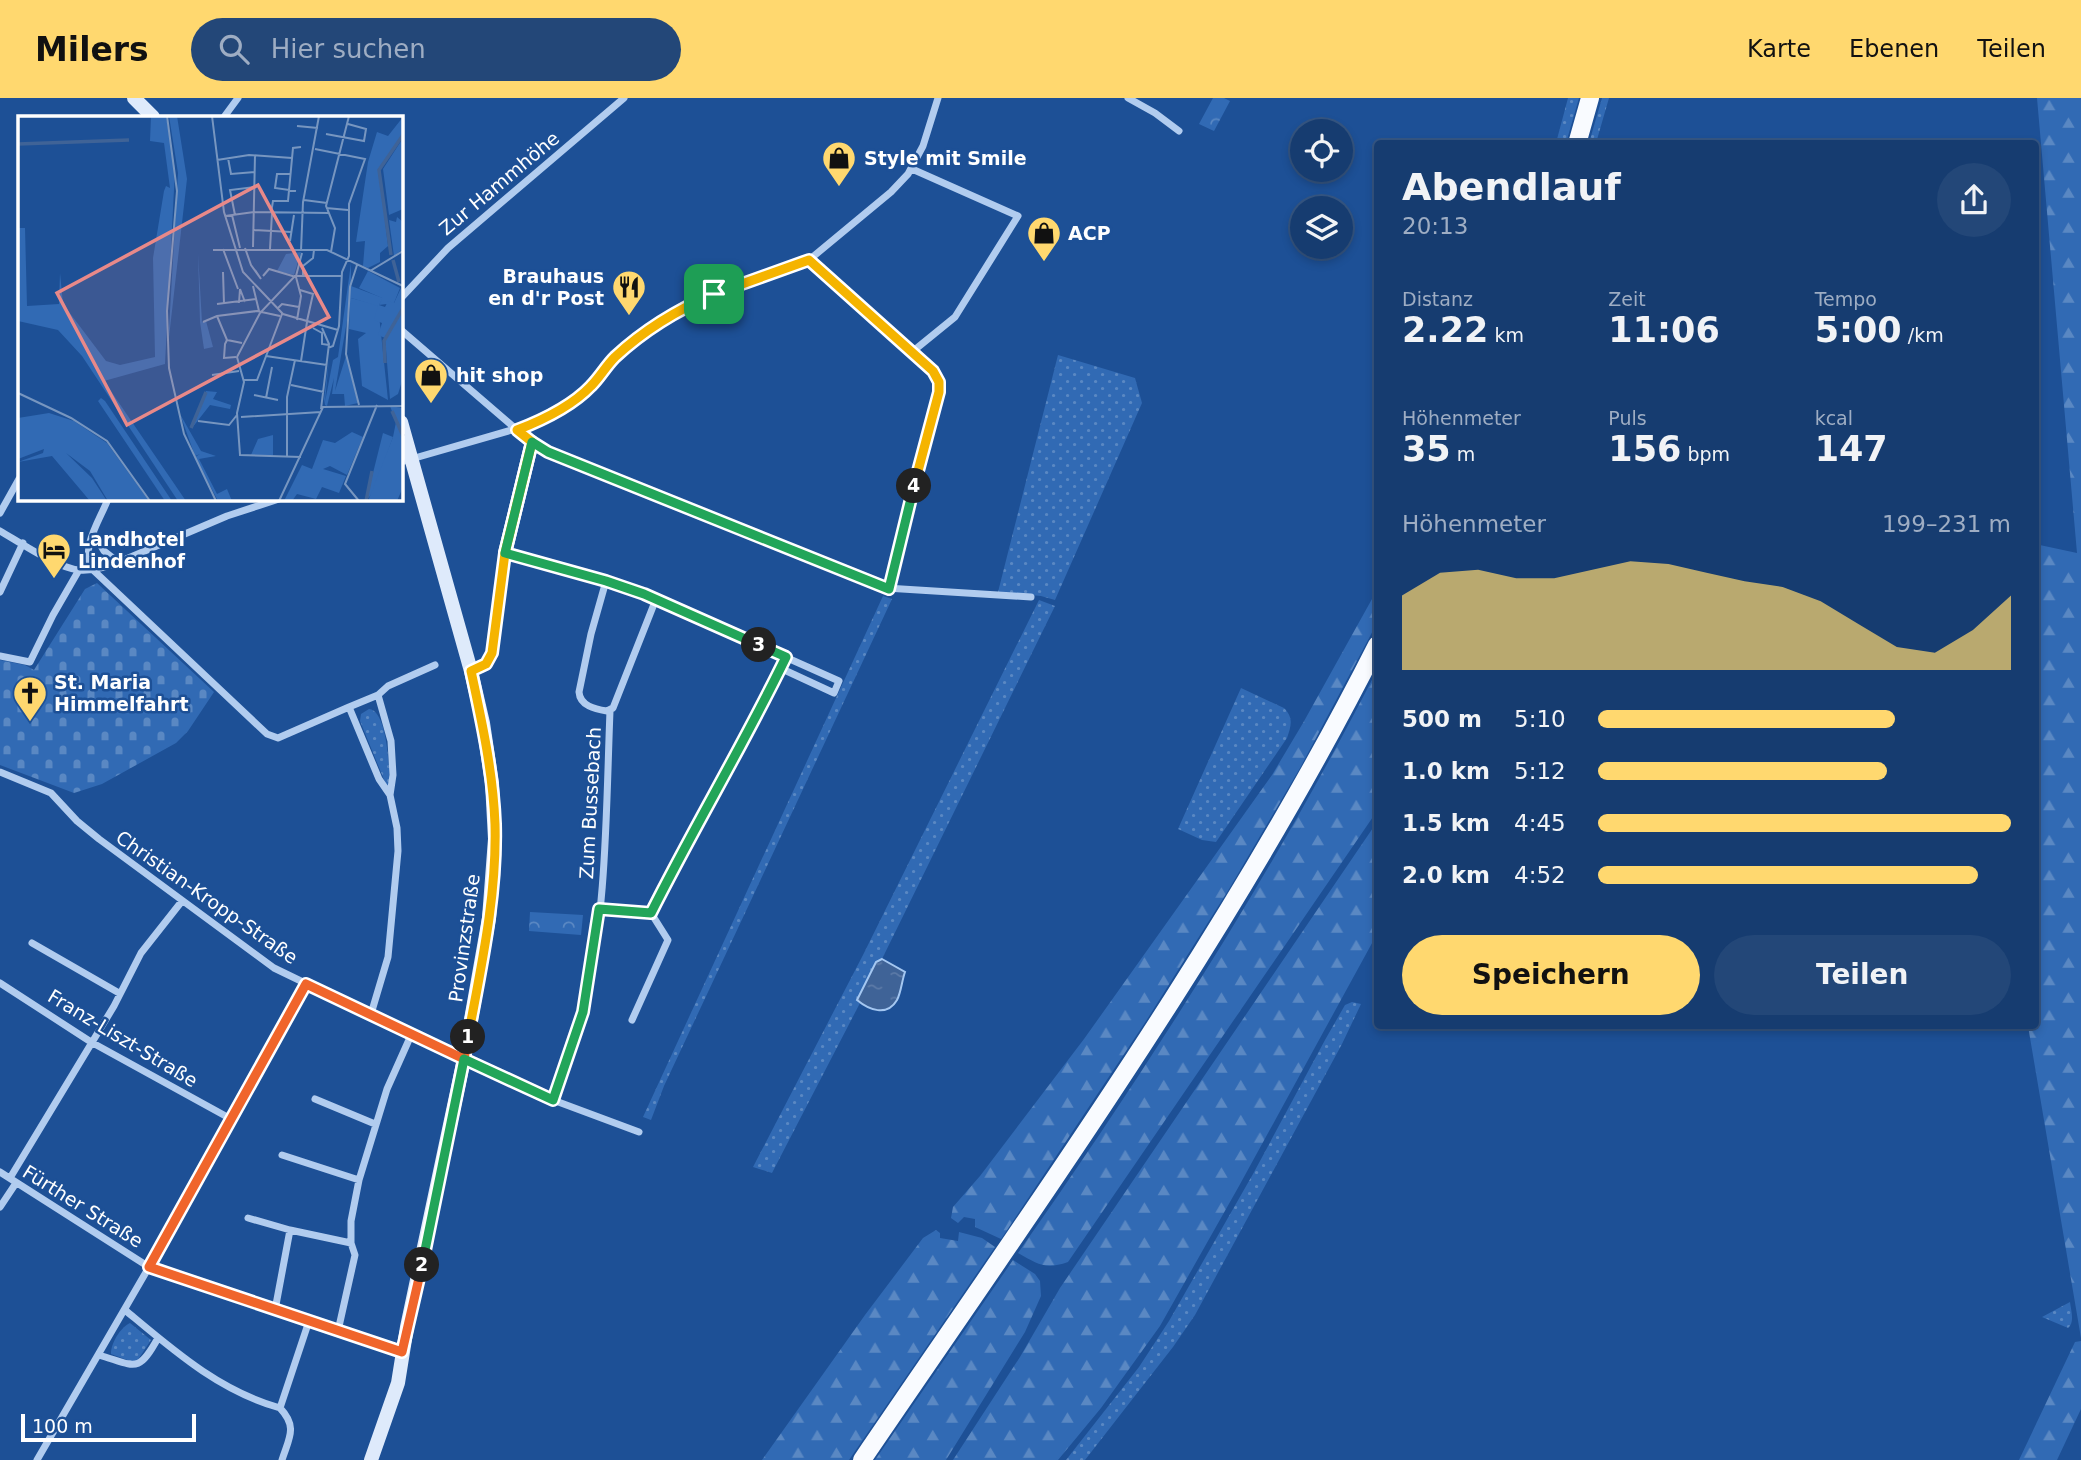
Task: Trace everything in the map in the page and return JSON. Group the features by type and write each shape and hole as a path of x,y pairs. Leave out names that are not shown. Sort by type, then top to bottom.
{"main road":[{"path":"1578,140 1590,98"},
{"path":"863,1460 1058,1173 1192,969 1318,760 1374,651"}],"street":[{"path":"134,98 152,116"},
{"path":"225,116 238,98"},
{"name":"Zur Hammhöhe","path":"402,297 448,247 624,98"},
{"path":"406,461 517,430 550,416 587,390 617,355 683,309 727,289 809,260 891,192 912,169 923,146 937,98"},
{"path":"1128,98 1179,131"},
{"path":"912,169 1018,216 955,317 912,352"},
{"path":"809,260 936,375 939,385 889,589"},
{"path":"402,331 517,430 548,452 889,589 1031,597"},
{"name":"Provinzstraße","path":"371,1460 395,1391 464,1059 489,918 495,839 491,769 471,671 406,461 402,430"},
{"path":"471,671 486,664 492,653 505,553 532,442"},
{"path":"0,513 18,481"},
{"path":"108,500 87,553 92,569 272,737 279,737 378,695 388,686 435,665"},
{"path":"0,531 63,566 79,570 92,569 118,562 227,516 276,500"},
{"path":"93,534 104,551 118,562"},
{"path":"0,592 23,543"},
{"path":"505,553 606,581 656,599 839,681 834,693 780,668"},
{"path":"0,656 30,662 79,570"},
{"path":"606,581 591,634 579,695 586,705 610,711 656,599"},
{"path":"651,913 691,835 738,753 786,657"},
{"path":"371,1014 388,957 396,885 397,828 390,795 393,775 391,741 378,695"},
{"path":"349,707 379,779 390,795"},
{"name":"Zum Bussebach","path":"553,1100 583,1012 599,909 606,823 610,711"},
{"name":"Christian-Kropp-Straße","path":"0,772 51,793 86,829 268,964 553,1100 639,1132"},
{"path":"0,1207 141,953 181,901"},
{"path":"599,909 651,913"},
{"path":"632,1020 668,940 651,913"},
{"path":"33,943 119,993"},
{"name":"Franz-Liszt-Straße","path":"0,983 91,1042 230,1119"},
{"path":"149,1267 306,984"},
{"path":"338,1331 355,1255 351,1242 352,1212 359,1180 396,1066 412,1033"},
{"path":"314,1099 375,1125"},
{"path":"282,1155 359,1180"},
{"name":"Fürther Straße","path":"0,1172 149,1267 402,1352"},
{"path":"247,1218 351,1242"},
{"path":"275,1310 290,1230"},
{"name":"Fürther Straße","path":"39,1459 149,1267"},
{"path":"125,1310 192,1365 226,1386 280,1408 289,1418 292,1428 282,1460"},
{"path":"280,1408 309,1321"},
{"path":"99,1355 139,1365 146,1360 158,1338"}],"green space":[{"path":"1213,98 1230,101 1214,131 1199,124"},
{"path":"1568,98 1579,98 1567,140 1557,140"},
{"path":"1602,98 1609,98 1597,140 1590,140"},
{"path":"2037,98 2081,98 2081,1338 2029,1029 2039,1029 2039,545 2077,553"},
{"path":"1058,355 1135,378 1142,403 1055,600 998,592"},
{"path":"97,583 214,692 188,731 176,743 102,784 74,793 0,765 0,660 25,665 34,670 85,589"},
{"path":"1374,595 1374,629 1300,768 1229,889 1146,1021 1001,1239 975,1227 975,1219 964,1217 958,1223 951,1218 953,1207 980,1176 1084,1039 1272,775"},
{"path":"883,596 892,599 664,1086 651,1120 643,1117"},
{"path":"1039,600 1055,606 882,959 876,962 857,1000 860,1003 772,1173 753,1167 863,955"},
{"path":"1374,676 1374,815 1068,1262 1053,1266 1042,1265 1018,1253 1115,1112 1208,968 1337,746"},
{"path":"1241,688 1284,708 1291,722 1290,730 1216,842 1202,840 1178,829"},
{"path":"369,709 380,719 384,730 390,778 390,786 387,787 360,721 361,714"},
{"path":"1374,826 1374,939 1160,1326 1101,1408 1058,1460 953,1460 1020,1357 1060,1288"},
{"path":"530,912 583,915 581,935 529,931"},
{"path":"1352,1002 1361,1004 1342,1044 1195,1315 1085,1460 1066,1460 1139,1367 1169,1321 1345,1005"},
{"path":"936,1230 940,1233 940,1238 958,1241 959,1232 982,1238 995,1247 849,1460 762,1460 923,1238"},
{"path":"1013,1260 1035,1274 1040,1281 1041,1296 1025,1332 946,1460 875,1460"},
{"path":"2070,1302 2072,1320 2068,1328 2042,1317"},
{"path":"130,1323 151,1340 137,1361 111,1354 117,1336"},
{"path":"2081,1341 2081,1409 2057,1460 2019,1460 2075,1342"}],"water":[{"path":"882,959 905,972 897,1000 888,1009 878,1010 857,1000 876,962"}],"place":[{"name":"Style mit Smile","path":"839,188"},
{"name":"ACP","path":"1044,263"},
{"name":"Brauhaus en d'r Post","path":"629,317"},
{"name":"hit shop","path":"431,405"},
{"name":"Landhotel Lindenhof","path":"54,580"},
{"name":"St. Maria Himmelfahrt","path":"30,723"}],"route":[{"path":"714,294 671,316 624,349 587,390 550,416 517,430 532,442 505,553 492,653 486,664 471,671 491,769 495,839 484,958 464,1059 306,984 149,1267 402,1352 430,1230 464,1059 553,1100 583,1012 599,909 651,913 685,846 744,742 786,657 644,594 505,553 516,503 532,442 548,452 889,589 939,392 936,375 809,260 714,294"}]}
